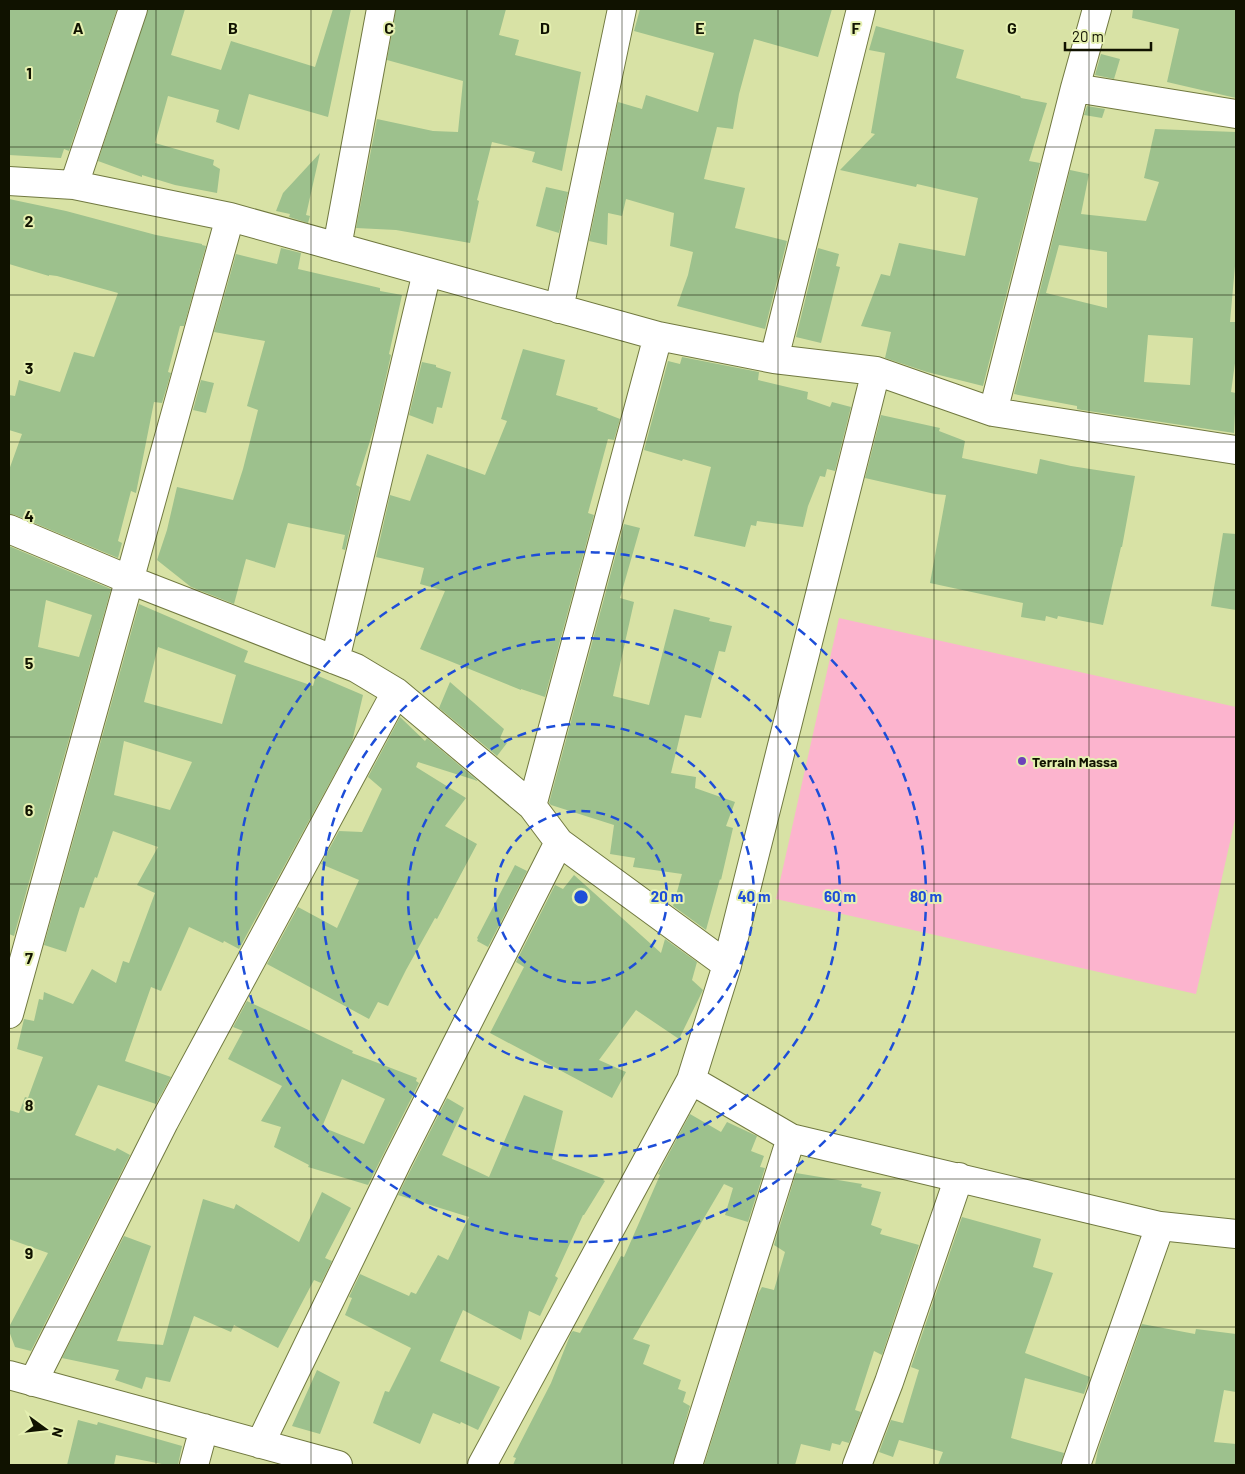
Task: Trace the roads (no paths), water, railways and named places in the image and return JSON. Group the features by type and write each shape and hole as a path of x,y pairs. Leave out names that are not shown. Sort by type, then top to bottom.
{"street":[{"path":"74,185 133,9"},
{"path":"337,247 381,9"},
{"path":"559,309 622,9"},
{"path":"774,359 861,9"},
{"path":"993,412 1075,88 1097,9"},
{"path":"1075,88 1236,114"},
{"path":"9,181 74,185 230,217 658,336 774,359 876,371 993,412 1236,450"},
{"path":"9,1014 230,217"},
{"path":"335,660 427,272"},
{"path":"532,806 658,336"},
{"path":"482,1465 691,1080 727,964 876,371"},
{"path":"9,529 130,580 356,668 396,692 532,806 560,842 727,964"},
{"path":"338,1465 21,1378 164,1122 396,692"},
{"path":"260,1444 397,1162 560,842"},
{"path":"691,1080 791,1138 1160,1226 1236,1234"},
{"path":"688,1465 791,1138"},
{"path":"857,1465 889,1382 960,1177"},
{"path":"1076,1465 1160,1226"},
{"path":"194,1465 204,1428"}],"place":[{"name":"Terrain Massa","path":"1022,761"}]}
